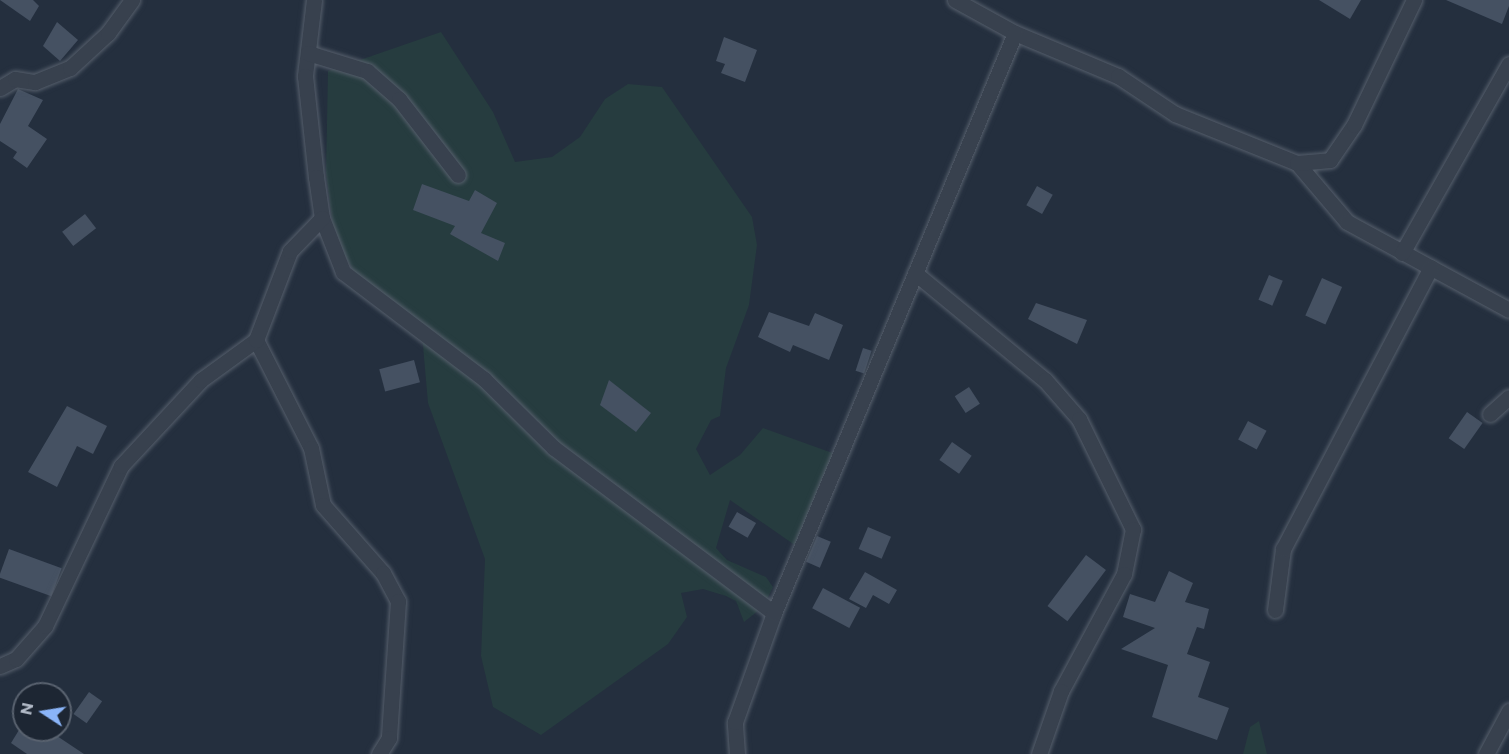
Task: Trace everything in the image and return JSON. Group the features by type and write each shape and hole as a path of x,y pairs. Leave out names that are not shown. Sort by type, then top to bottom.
{"street":[{"path":"0,88 15,79 35,82 70,68 108,33 132,0"},
{"path":"314,0 305,76 322,218 342,272 484,379 554,448 774,612"},
{"path":"955,0 1015,33 1118,76 1174,114 1297,163 1347,222 1509,310"},
{"path":"1297,163 1330,159 1354,125 1414,0"},
{"path":"737,754 735,722 774,612 1015,33"},
{"path":"308,53 367,71 399,99 458,175"},
{"path":"1402,253 1509,64"},
{"path":"0,666 16,659 45,626 121,466 169,411 256,340 290,251 322,218"},
{"path":"1275,610 1283,549 1431,267"},
{"path":"915,273 1045,380 1079,419 1132,529 1124,574 1061,691 1039,754"},
{"path":"256,340 311,448 323,505 383,573 398,602 389,738 379,754"},
{"path":"1490,414 1509,398"},
{"path":"1486,754 1509,711"}],"green space":[{"path":"441,32 493,112 515,162 552,157 580,137 605,99 628,84 662,87 752,217 757,245 749,305 726,368 720,416 711,420 696,449 710,475 740,455 763,428 838,455 799,548 730,500 716,548 727,560 766,577 773,587 763,607 744,622 736,601 726,596 703,589 681,593 687,617 668,644 541,735 493,707 481,656 485,559 428,403 421,323 356,276 334,236 326,173 328,71"},
{"path":"1259,721 1267,754 1243,754 1250,727"}],"building":[{"path":"0,0 33,0 39,6 30,21"},
{"path":"1319,0 1361,0 1350,19"},
{"path":"1446,0 1509,0 1509,6 1502,24"},
{"path":"57,22 78,40 60,61 43,46"},
{"path":"724,37 757,50 745,82 721,73 725,64 716,61"},
{"path":"18,89 43,100 28,126 47,139 27,168 13,158 17,152 0,141 0,124"},
{"path":"422,184 469,201 475,190 497,203 481,233 505,243 498,261 450,234 455,226 413,210"},
{"path":"1037,186 1053,195 1042,214 1026,205"},
{"path":"85,214 96,228 73,246 62,232"},
{"path":"1269,275 1283,281 1272,306 1258,300"},
{"path":"1322,278 1342,287 1325,324 1305,315"},
{"path":"1036,303 1087,320 1077,344 1028,319"},
{"path":"769,312 809,326 815,313 843,325 829,360 793,345 790,352 758,337"},
{"path":"863,348 872,351 864,374 856,371"},
{"path":"414,360 420,382 385,392 379,369"},
{"path":"609,380 651,413 636,432 600,405"},
{"path":"969,387 980,404 966,413 955,396"},
{"path":"67,406 107,426 93,454 77,446 57,487 28,472"},
{"path":"1467,412 1483,423 1464,449 1449,438"},
{"path":"1248,421 1267,431 1257,449 1238,440"},
{"path":"952,442 972,456 959,474 939,460"},
{"path":"737,512 756,523 748,538 728,527"},
{"path":"868,527 891,537 882,559 859,549"},
{"path":"817,536 831,542 820,568 806,562"},
{"path":"9,549 62,568 51,596 0,578"},
{"path":"1086,555 1106,570 1067,621 1047,606"},
{"path":"1169,571 1193,583 1185,602 1209,609 1204,629 1197,627 1187,654 1210,662 1198,697 1229,708 1217,740 1152,717 1168,665 1121,649 1155,628 1123,617 1130,594 1155,602"},
{"path":"865,572 897,590 889,604 873,595 866,608 849,599"},
{"path":"823,588 860,608 849,628 812,608"},
{"path":"89,692 102,701 87,723 74,714"},
{"path":"66,742 84,754 27,754 11,743"}]}
